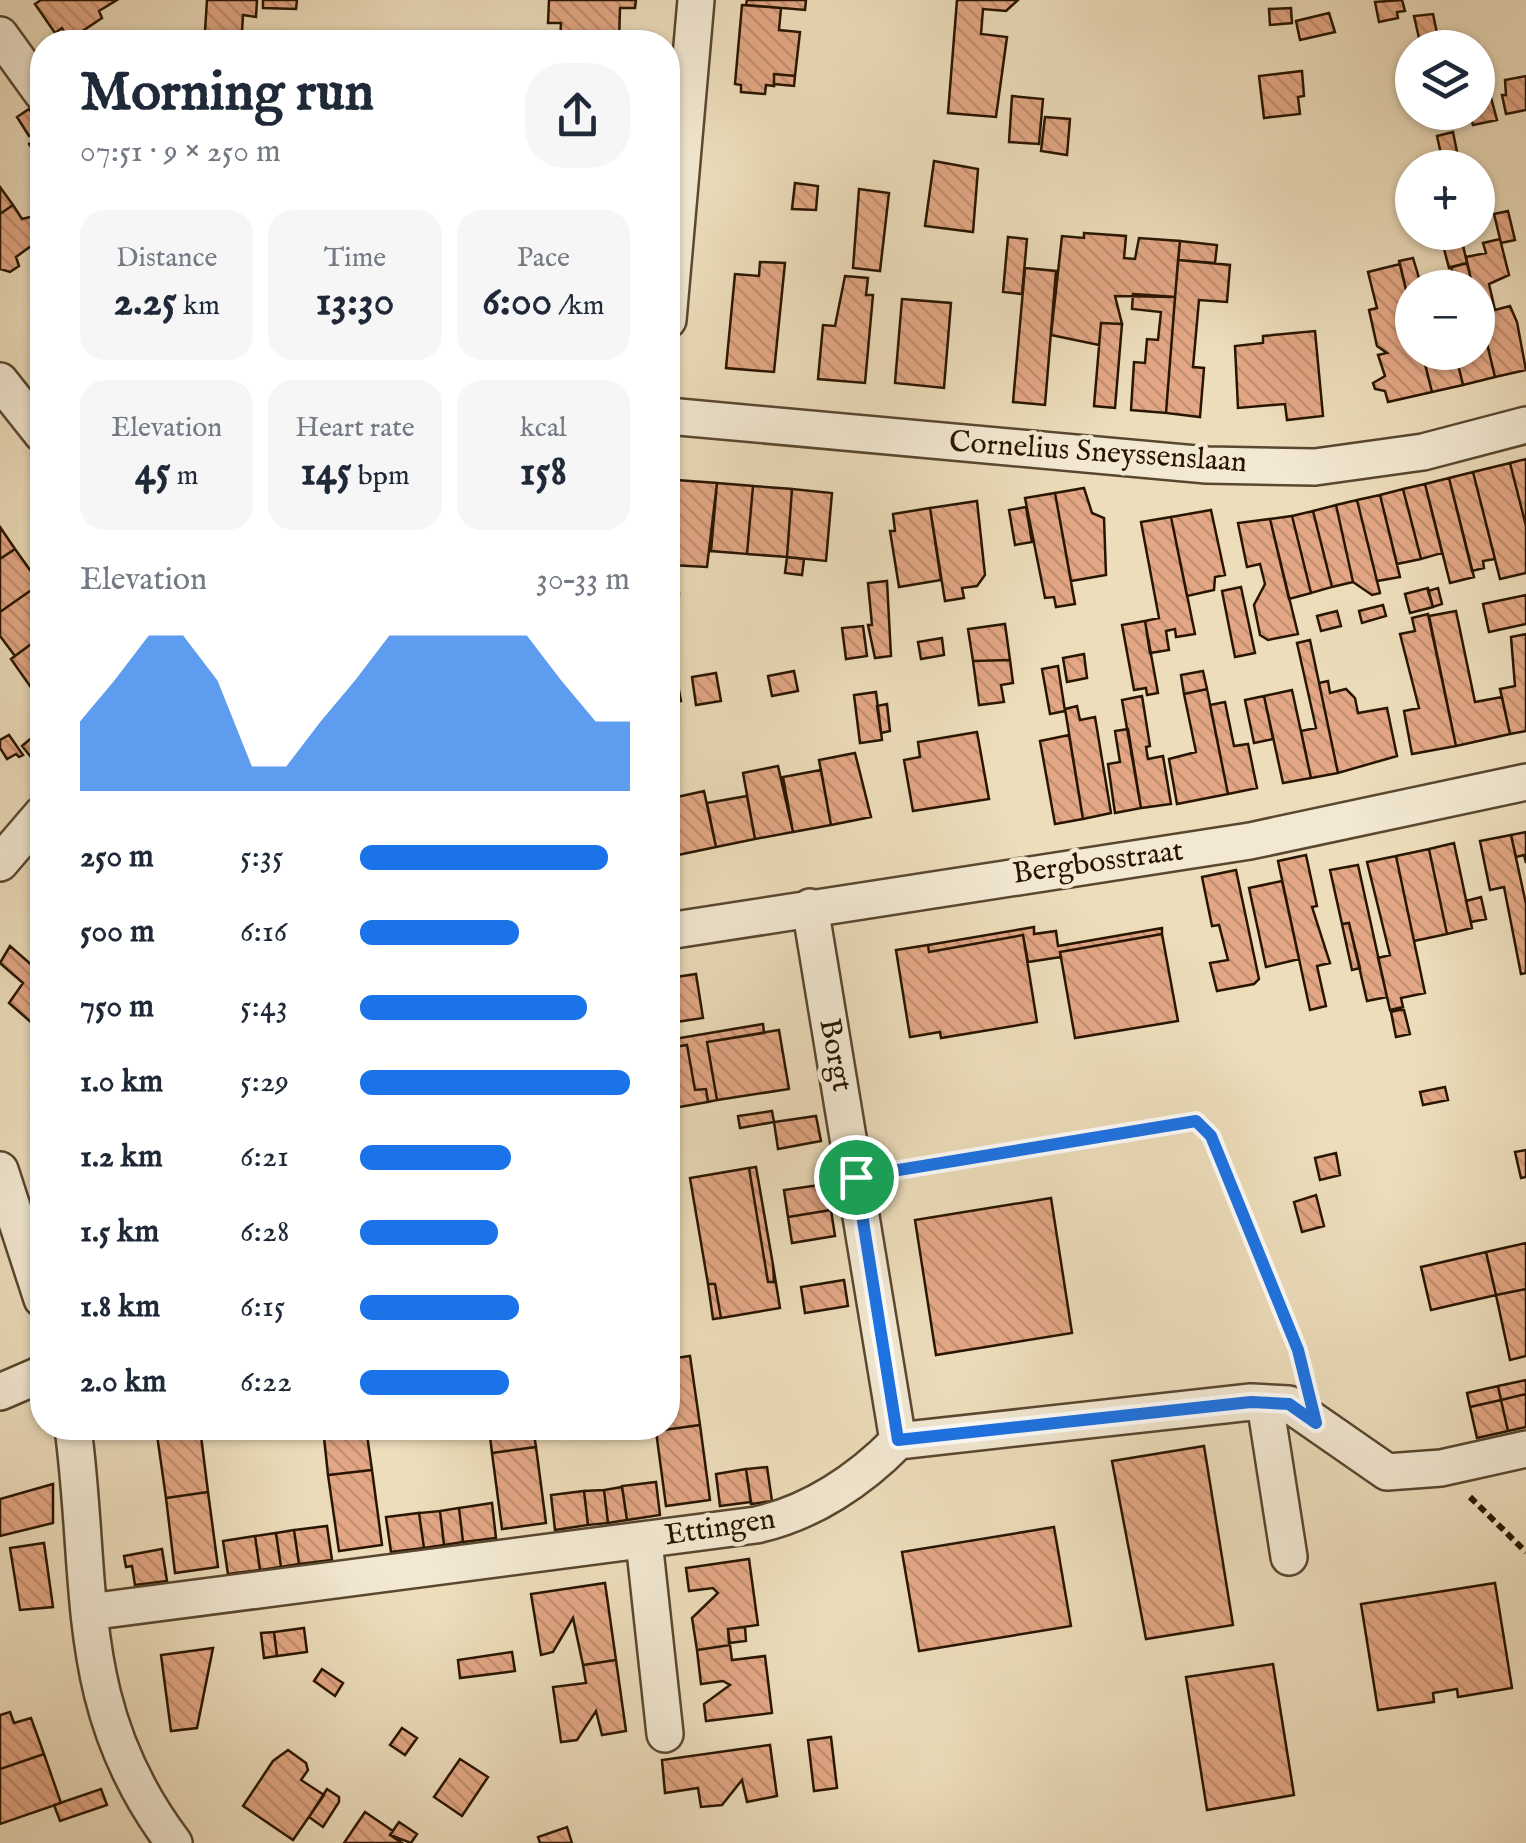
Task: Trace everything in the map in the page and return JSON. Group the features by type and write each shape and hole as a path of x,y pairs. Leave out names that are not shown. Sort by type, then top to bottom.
{"street":[{"path":"680,183 696,0"},
{"path":"0,35 30,76"},
{"path":"0,380 30,419"},
{"name":"Cornelius Sneyssenslaan","path":"680,417 1188,464 1316,468 1423,452 1526,426"},
{"name":"Bergbosstraat","path":"680,929 1250,840 1526,782"},
{"path":"0,864 30,828"},
{"name":"Borgt","path":"810,907 898,1440"},
{"path":"0,1170 30,1262"},
{"path":"0,1392 30,1379"},
{"path":"1265,1403 1289,1557"},
{"path":"898,1440 1265,1403 1289,1404 1386,1472 1441,1468 1526,1449"},
{"path":"74,1440 100,1696 116,1748 146,1806 174,1843"},
{"name":"Ettingen","path":"89,1612 788,1518 864,1472 898,1440"},
{"name":"Ettingen","path":"644,1540 664,1734"}],"path":[{"path":"856,1177 1196,1121 1211,1136 1298,1350 1316,1423"},
{"path":"1441,1468 1526,1552"}],"building":[{"path":"41,0 117,0 99,11 102,18 84,30 53,30 35,4"},
{"path":"207,0 257,0 256,17 243,15 242,30 205,30"},
{"path":"263,0 297,0 296,9 263,8"},
{"path":"549,0 636,0 635,8 620,8 619,30 561,30 561,23 548,23"},
{"path":"747,0 806,0 805,10 746,5"},
{"path":"957,0 1018,0 1006,11 983,9 981,34 1007,37 996,117 948,113"},
{"path":"1402,0 1405,11 1397,12 1398,18 1379,22 1375,2"},
{"path":"742,5 781,8 779,30 800,32 795,76 774,74 774,86 766,85 765,94 741,92 741,85 735,84"},
{"path":"1291,8 1292,23 1270,25 1269,9"},
{"path":"1329,13 1335,32 1300,40 1296,21"},
{"path":"1433,14 1436,30 1417,30 1414,16"},
{"path":"1302,71 1304,96 1298,97 1300,114 1264,118 1259,76"},
{"path":"774,74 795,76 794,86 774,84"},
{"path":"1526,76 1526,110 1506,114 1502,95 1506,95 1505,80"},
{"path":"1012,96 1043,99 1039,144 1009,142"},
{"path":"30,110 29,136 17,117"},
{"path":"1045,117 1070,119 1067,155 1041,151"},
{"path":"1453,132 1457,150 1440,150 1437,136"},
{"path":"934,161 978,169 973,232 925,226"},
{"path":"795,183 818,186 816,210 792,209"},
{"path":"0,187 13,205 0,214"},
{"path":"859,189 889,193 880,271 853,268"},
{"path":"13,205 22,219 30,217 30,247 16,257 19,266 10,272 0,269 0,214"},
{"path":"1508,211 1515,240 1501,243 1495,214"},
{"path":"1084,233 1126,236 1124,258 1135,259 1139,238 1180,241 1175,297 1115,296 1122,324 1101,323 1099,345 1051,335 1062,236 1084,238"},
{"path":"1008,237 1027,239 1022,294 1003,292"},
{"path":"1500,239 1509,275 1495,281 1495,270 1469,270 1466,257 1495,250 1495,240"},
{"path":"1180,241 1217,245 1215,263 1178,260"},
{"path":"1444,250 1464,250 1467,263 1449,268"},
{"path":"1413,258 1417,270 1401,270 1399,261"},
{"path":"1178,260 1230,265 1227,302 1199,300 1193,367 1204,368 1200,417 1166,413"},
{"path":"760,262 785,263 774,372 726,368 735,274 759,276"},
{"path":"1467,263 1469,270 1452,270 1451,267"},
{"path":"1400,264 1401,270 1395,270 1395,370 1426,370 1432,392 1388,402 1385,391 1375,389 1373,383 1385,376 1378,355 1387,353 1377,346 1369,310 1377,308 1368,272"},
{"path":"1025,268 1056,271 1045,405 1013,402"},
{"path":"845,276 868,278 866,295 873,295 865,383 818,379 823,325 835,326"},
{"path":"1133,294 1175,297 1166,413 1131,410 1134,362 1145,363 1147,339 1158,340 1161,312 1132,309"},
{"path":"902,299 951,303 944,388 895,383"},
{"path":"1510,306 1526,370 1495,377 1495,310"},
{"path":"1101,323 1122,324 1115,408 1094,406"},
{"path":"1315,331 1323,416 1287,420 1285,404 1238,408 1235,346 1263,343 1263,336"},
{"path":"1426,370 1459,370 1463,385 1432,392"},
{"path":"1459,370 1493,370 1495,377 1463,385"},
{"path":"1526,459 1526,526 1510,463"},
{"path":"1510,463 1526,526 1526,573 1500,579 1473,472"},
{"path":"1473,472 1495,559 1483,561 1484,568 1472,571 1449,478"},
{"path":"1449,478 1474,577 1450,583 1425,484"},
{"path":"680,480 717,483 707,567 680,566"},
{"path":"717,483 753,486 747,554 711,551"},
{"path":"1425,484 1442,553 1421,559 1403,489"},
{"path":"753,486 792,489 787,557 747,554"},
{"path":"1084,488 1092,513 1104,518 1106,575 1071,581 1055,493"},
{"path":"792,489 832,493 826,561 787,557"},
{"path":"1403,489 1421,559 1397,564 1380,495"},
{"path":"1055,493 1075,604 1056,607 1054,597 1045,598 1025,498"},
{"path":"1380,495 1400,577 1377,581 1357,500"},
{"path":"1357,500 1380,593 1372,595 1353,582 1336,505"},
{"path":"977,501 985,575 977,586 962,588 964,598 945,601 930,508"},
{"path":"1336,505 1353,582 1332,587 1313,511"},
{"path":"1026,507 1032,542 1015,545 1009,510"},
{"path":"930,508 941,580 899,587 890,531 895,531 893,514"},
{"path":"1211,510 1225,575 1215,577 1214,590 1187,596 1171,517"},
{"path":"1313,511 1332,587 1311,593 1292,516"},
{"path":"1292,516 1311,593 1289,599 1270,519"},
{"path":"1171,517 1195,634 1176,637 1175,629 1166,631 1169,650 1150,653 1145,621 1159,618 1141,522"},
{"path":"1270,519 1298,634 1268,640 1260,635 1254,605 1265,584 1260,564 1247,567 1238,523"},
{"path":"0,527 15,549 0,559"},
{"path":"15,549 30,570 30,591 0,612 0,559"},
{"path":"787,557 804,559 802,575 785,573"},
{"path":"887,581 891,656 875,658 868,625 872,625 868,583"},
{"path":"1241,587 1255,653 1235,657 1222,591"},
{"path":"1428,588 1433,607 1410,613 1405,594"},
{"path":"1438,588 1442,604 1433,607 1428,591"},
{"path":"30,591 30,645 15,656 0,636 0,612"},
{"path":"1526,595 1526,624 1489,632 1483,604"},
{"path":"1383,605 1386,616 1362,623 1359,611"},
{"path":"1337,611 1341,626 1321,631 1317,616"},
{"path":"1456,611 1475,702 1502,697 1510,734 1456,746 1429,616"},
{"path":"1428,614 1456,746 1412,754 1404,711 1419,708 1400,634 1415,631 1412,618"},
{"path":"1145,621 1158,693 1147,695 1146,688 1134,690 1122,625"},
{"path":"1005,624 1010,660 973,661 968,629"},
{"path":"863,626 867,656 846,659 842,628"},
{"path":"1526,634 1526,731 1510,734 1500,689 1515,686 1511,637"},
{"path":"942,638 944,655 921,659 918,642"},
{"path":"1310,640 1338,773 1311,778 1301,731 1316,728 1297,643"},
{"path":"30,645 30,686 11,659"},
{"path":"1084,654 1087,678 1067,682 1063,658"},
{"path":"1010,660 1013,683 1001,685 1004,702 979,705 973,661"},
{"path":"1058,666 1065,711 1050,714 1042,669"},
{"path":"794,671 798,691 772,696 768,676"},
{"path":"1203,671 1207,689 1184,694 1181,675"},
{"path":"716,673 721,701 696,705 692,677"},
{"path":"1328,681 1330,693 1346,689 1355,698 1358,713 1387,708 1397,756 1338,773 1319,683"},
{"path":"1207,689 1228,794 1177,804 1169,759 1196,752 1184,694"},
{"path":"1292,690 1311,778 1283,783 1264,696"},
{"path":"876,692 882,740 860,743 854,695"},
{"path":"1142,696 1150,746 1146,747 1148,759 1163,756 1171,804 1141,808 1122,700"},
{"path":"1264,696 1273,739 1254,743 1245,700"},
{"path":"1225,702 1234,746 1248,744 1257,788 1228,794 1210,705"},
{"path":"887,704 890,731 881,733 877,706"},
{"path":"1077,706 1080,720 1095,717 1111,813 1083,819 1065,709"},
{"path":"1128,729 1141,808 1115,813 1108,764 1120,762 1115,731"},
{"path":"977,732 989,799 913,811 904,760 920,757 918,742"},
{"path":"9,735 23,755 7,759 0,740"},
{"path":"1069,735 1083,819 1055,824 1040,741"},
{"path":"30,739 30,756 22,746"},
{"path":"855,753 871,817 831,825 819,760"},
{"path":"778,766 793,832 755,839 743,773"},
{"path":"821,770 831,825 793,832 783,777"},
{"path":"704,791 716,847 680,855 680,796"},
{"path":"747,796 755,839 716,847 707,803"},
{"path":"1526,832 1526,863 1524,855 1516,857 1511,835"},
{"path":"1511,835 1526,904 1526,973 1521,974 1504,887 1490,890 1480,841"},
{"path":"1454,843 1472,928 1447,934 1429,849"},
{"path":"1429,849 1447,934 1414,941 1396,856"},
{"path":"1306,855 1317,906 1312,907 1330,963 1317,966 1326,1006 1310,1010 1278,861"},
{"path":"1396,856 1425,993 1401,998 1403,1007 1390,1010 1378,958 1390,955 1367,862"},
{"path":"1358,865 1387,997 1367,1001 1349,923 1342,924 1330,870"},
{"path":"1236,870 1259,979 1254,984 1217,991 1210,963 1228,960 1219,925 1212,926 1202,877"},
{"path":"1282,881 1299,959 1266,967 1249,888"},
{"path":"1481,897 1486,919 1471,922 1466,901"},
{"path":"1349,923 1360,968 1352,970 1342,924"},
{"path":"1034,927 1034,934 1056,931 1058,946 1162,928 1162,934 1060,952 1061,957 1028,962 1023,935 929,952 928,945"},
{"path":"1162,934 1178,1021 1075,1038 1060,952"},
{"path":"1023,935 1037,1022 941,1038 940,1032 910,1037 896,950 928,945 929,952"},
{"path":"10,946 30,964 30,1021 9,1003 23,983 0,963"},
{"path":"696,974 703,1018 680,1021 680,976"},
{"path":"1404,1010 1410,1034 1396,1037 1391,1012"},
{"path":"763,1024 764,1033 707,1042 717,1100 708,1102 706,1089 695,1090 687,1045 680,1046 680,1038"},
{"path":"779,1030 789,1089 717,1100 707,1042"},
{"path":"687,1045 695,1090 706,1089 708,1102 680,1107 680,1046"},
{"path":"1445,1087 1448,1100 1423,1105 1420,1092"},
{"path":"772,1111 774,1122 740,1128 738,1116"},
{"path":"816,1116 821,1141 778,1149 774,1122"},
{"path":"1526,1150 1526,1177 1521,1178 1515,1152"},
{"path":"1336,1153 1340,1175 1320,1180 1315,1158"},
{"path":"756,1167 774,1282 768,1282 749,1168"},
{"path":"749,1168 768,1282 774,1282 773,1265 780,1308 721,1318 715,1284 708,1284 690,1178"},
{"path":"827,1184 831,1210 788,1217 784,1190"},
{"path":"1316,1195 1324,1226 1302,1232 1294,1202"},
{"path":"1051,1198 1072,1333 936,1355 915,1220"},
{"path":"831,1210 835,1236 792,1243 788,1217"},
{"path":"1526,1243 1526,1289 1496,1295 1486,1252"},
{"path":"1486,1252 1496,1295 1431,1310 1421,1267"},
{"path":"844,1280 848,1306 805,1313 801,1287"},
{"path":"708,1284 715,1284 721,1318 713,1319"},
{"path":"1526,1289 1526,1356 1510,1360 1496,1295"},
{"path":"690,1356 700,1425 680,1428 680,1357"},
{"path":"1526,1380 1526,1394 1501,1400 1498,1386"},
{"path":"1498,1386 1501,1400 1470,1407 1467,1393"},
{"path":"1526,1394 1526,1427 1508,1431 1501,1400"},
{"path":"1501,1400 1508,1431 1477,1438 1470,1407"},
{"path":"700,1425 710,1500 666,1506 657,1440 680,1440 680,1428"},
{"path":"158,1440 202,1440 208,1492 166,1498"},
{"path":"324,1440 368,1440 372,1470 328,1475"},
{"path":"490,1440 535,1440 536,1447 492,1453"},
{"path":"1204,1446 1233,1625 1146,1639 1112,1461"},
{"path":"536,1447 546,1523 502,1529 492,1453"},
{"path":"767,1467 772,1501 751,1504 746,1469"},
{"path":"746,1469 751,1502 720,1506 716,1474"},
{"path":"372,1470 382,1545 339,1551 328,1475"},
{"path":"656,1482 660,1515 627,1520 622,1486"},
{"path":"53,1484 53,1523 0,1536 0,1499"},
{"path":"622,1487 627,1520 608,1523 604,1490"},
{"path":"604,1490 608,1523 588,1525 584,1491"},
{"path":"584,1491 588,1525 555,1530 551,1495"},
{"path":"208,1492 218,1567 175,1573 166,1498"},
{"path":"492,1503 496,1538 463,1542 459,1508"},
{"path":"459,1508 463,1542 444,1545 440,1511"},
{"path":"440,1511 444,1545 424,1548 419,1513"},
{"path":"419,1513 424,1548 391,1552 386,1517"},
{"path":"327,1526 332,1560 299,1564 294,1530"},
{"path":"1054,1527 1071,1626 919,1651 902,1552"},
{"path":"294,1530 299,1564 281,1567 276,1533"},
{"path":"276,1533 281,1567 260,1570 255,1536"},
{"path":"255,1536 260,1570 228,1574 223,1541"},
{"path":"44,1543 53,1607 20,1610 10,1548"},
{"path":"162,1549 167,1581 135,1585 132,1566 126,1567 124,1556"},
{"path":"749,1559 758,1625 728,1629 730,1645 697,1650 692,1618 718,1593 713,1588 689,1591 686,1568"},
{"path":"605,1583 616,1660 583,1665 573,1618 553,1652 541,1655 531,1594"},
{"path":"1495,1583 1512,1688 1458,1697 1457,1689 1433,1693 1434,1702 1378,1710 1361,1604"},
{"path":"745,1627 746,1641 729,1643 728,1629"},
{"path":"304,1628 307,1652 277,1656 274,1632"},
{"path":"274,1632 277,1656 264,1658 261,1633"},
{"path":"730,1645 732,1660 765,1656 772,1713 706,1721 704,1704 730,1685 723,1681 701,1684 697,1650"},
{"path":"213,1648 197,1728 171,1731 161,1655"},
{"path":"512,1652 515,1671 460,1678 458,1660"},
{"path":"616,1660 626,1731 602,1735 596,1711 577,1740 561,1742 553,1687 586,1683 583,1665"},
{"path":"1273,1664 1294,1795 1207,1810 1186,1677"},
{"path":"322,1669 343,1683 335,1696 314,1681"},
{"path":"10,1712 14,1723 31,1718 44,1754 0,1769 0,1715"},
{"path":"402,1728 417,1738 405,1755 390,1745"},
{"path":"831,1737 837,1788 814,1791 808,1740"},
{"path":"770,1745 777,1796 747,1802 742,1780 722,1805 701,1807 698,1788 665,1793 662,1760"},
{"path":"288,1750 306,1763 308,1770 301,1780 324,1795 293,1840 243,1806 273,1761"},
{"path":"44,1754 61,1803 0,1824 0,1769"},
{"path":"460,1759 488,1777 462,1816 434,1797"},
{"path":"101,1789 107,1805 60,1821 54,1805"},
{"path":"327,1789 339,1797 339,1802 323,1827 309,1817"},
{"path":"365,1812 393,1831 390,1835 402,1843 344,1843"},
{"path":"399,1822 417,1834 411,1843 390,1835"},
{"path":"567,1827 572,1843 540,1843 538,1837"}],"route":[{"path":"1196,1121 1211,1136 1298,1350 1316,1423 1289,1404 1251,1402 898,1440 856,1177 1196,1121"}]}
